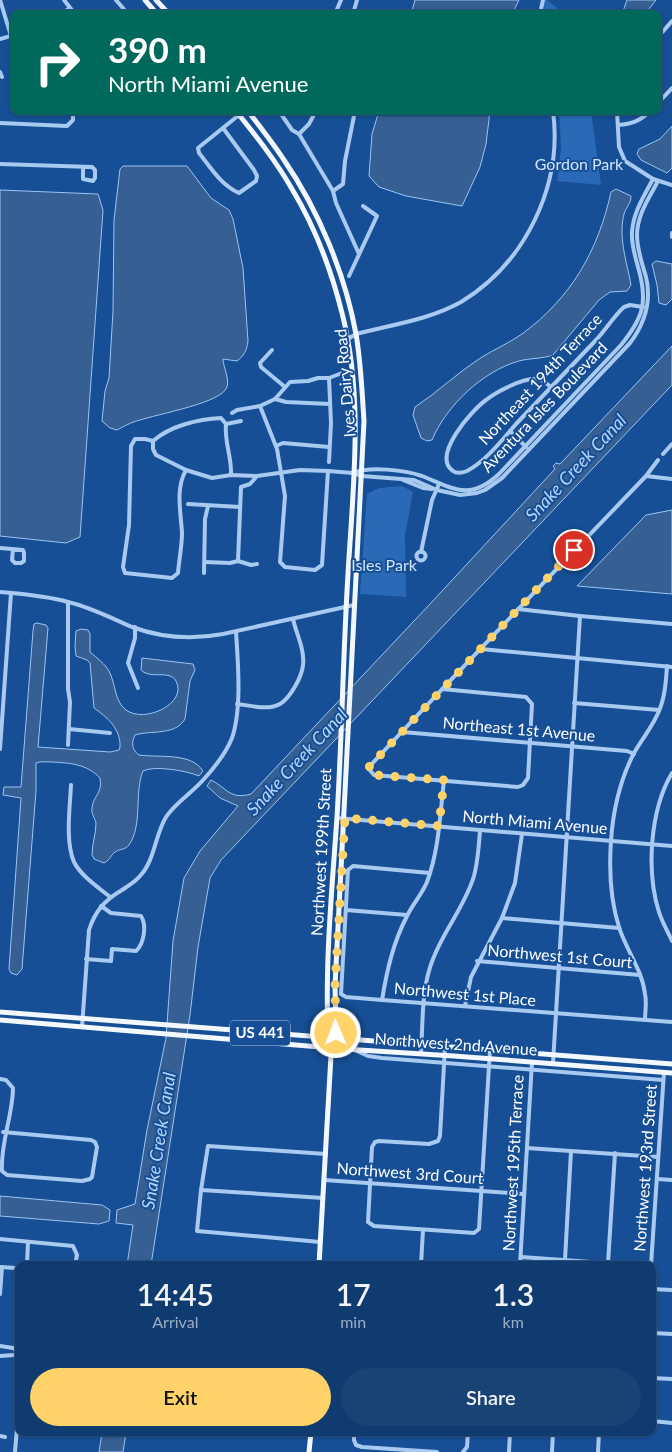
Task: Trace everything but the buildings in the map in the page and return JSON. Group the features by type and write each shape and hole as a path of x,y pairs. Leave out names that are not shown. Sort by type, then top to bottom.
{"main road":[{"path":"145,0 154,10"},
{"path":"156,0 165,10"},
{"name":"Ives Dairy Road","path":"244,115 293,189 316,236 331,275 348,339 355,422 346,606"},
{"name":"Ives Dairy Road","path":"245,115 284,160 305,195 324,233 339,272 356,334 364,421 362,476"},
{"name":"Northwest 199th Street","path":"332,1038 336,1033 335,986 362,476"},
{"name":"Northwest 199th Street","path":"319,1261 332,1048 332,1038 328,1032 326,983 346,606"},
{"name":"Northwest 2nd Avenue","path":"0,1012 672,1064"},
{"name":"Northwest 2nd Avenue","path":"0,1020 355,1050 672,1072"},
{"path":"310,1436 310,1452"}],"street":[{"path":"0,0 10,30"},
{"path":"64,0 70,8 67,10"},
{"path":"116,0 125,10"},
{"path":"662,33 672,21"},
{"path":"0,72 2,77"},
{"path":"662,99 672,88"},
{"path":"0,124 67,126 73,120 73,115"},
{"path":"223,128 257,176 256,180 239,193 223,183 199,153 198,148 238,115"},
{"path":"282,115 292,130 299,134 333,191 336,203 359,254"},
{"path":"299,134 309,124 314,115"},
{"path":"333,191 343,184 354,115"},
{"path":"348,339 356,334 440,312 460,302 485,285 500,270 521,244 534,222 544,198 554,155 553,115"},
{"path":"617,115 619,147 625,161 653,179 672,185"},
{"path":"618,125 635,123 646,115"},
{"path":"0,164 92,167 95,170 95,178 92,181 83,179 83,167"},
{"name":"Aventura Isles Boulevard","path":"353,473 362,476 414,480 437,490 460,495 477,494 497,483 634,329 642,307 643,288 633,250 632,231 636,212 653,179"},
{"name":"Aventura Isles Boulevard","path":"353,473 362,469 411,473 451,489 469,490 484,486 528,448 630,343 640,330 647,308 648,288 637,244 637,234 642,211 658,181"},
{"path":"349,276 377,216 364,206"},
{"path":"316,236 324,233"},
{"name":"Northeast 194th Terrace","path":"551,387 539,379 533,379 510,386 485,400 465,421 449,448 445,460 451,470 460,473 469,470 485,456 510,431 606,329 624,307 647,308"},
{"path":"272,350 260,363 261,367 285,387"},
{"path":"232,413 237,410 260,406 275,399 290,382 329,378 342,372 352,372"},
{"path":"329,378 329,462"},
{"path":"275,399 286,402 330,404"},
{"path":"260,406 276,446 275,451 285,496 280,562 285,567 315,570 322,565 328,471"},
{"path":"231,475 232,461 226,441 226,424 221,418 179,426 160,435 153,441 153,449 156,455 186,470 212,478 231,475 257,476 300,470 353,473"},
{"path":"226,424 241,421"},
{"path":"510,431 528,448"},
{"path":"153,441 135,439 131,446 127,542 123,567 125,573 172,578 178,573 182,535 180,502 182,478 186,470"},
{"path":"276,446 283,443 329,447"},
{"path":"663,454 672,444"},
{"path":"442,689 526,698 532,704 528,778 523,785 518,787 374,775 368,768 442,689 481,649 518,609 646,476 658,460"},
{"path":"238,562 241,487 250,484 257,476"},
{"path":"646,476 672,479"},
{"path":"421,552 432,500 439,484"},
{"path":"188,504 240,507"},
{"path":"204,573 205,519 208,506"},
{"path":"0,548 13,549"},
{"path":"205,562 256,564"},
{"path":"0,592 68,602 134,628 168,636 187,638 204,638 236,632 354,605"},
{"path":"0,749 11,593"},
{"path":"68,602 68,690 70,702 68,745"},
{"path":"518,609 672,624"},
{"path":"553,1063 580,616"},
{"path":"237,704 271,706 280,704 295,687 303,664 302,651 293,619"},
{"path":"134,628 135,638 128,663 138,688"},
{"path":"82,1027 89,930 94,915 110,897 140,876 150,862 160,829 166,817 212,770 232,739 237,704 238,665 236,632"},
{"path":"481,649 670,666 659,710 634,754 617,800 611,841 610,870 612,895 619,928 640,975 645,994 645,1020"},
{"path":"574,703 659,710"},
{"path":"69,729 110,733"},
{"name":"Northeast 1st Avenue","path":"402,732 627,751 634,754"},
{"path":"672,772 661,798 652,844 654,894 659,914 672,941"},
{"path":"382,1000 387,967 394,946 407,915 422,892 436,854 444,780"},
{"path":"71,785 69,845 74,862 86,876 110,897"},
{"name":"North Miami Avenue","path":"336,818 672,846"},
{"path":"421,1054 424,1003 429,972 433,958 455,918 474,876 480,830"},
{"path":"465,1006 470,977 502,918 515,883 522,834"},
{"path":"407,915 346,910 348,870 354,866 430,873"},
{"path":"86,960 111,961 112,949 136,951 141,947 144,921 141,916 111,913 101,906"},
{"name":"Northwest 1st Place","path":"346,910 341,994 346,997 672,1022"},
{"path":"502,918 619,928"},
{"name":"Northwest 1st Court","path":"478,961 640,975"},
{"path":"132,1022 132,1031"},
{"path":"242,1031 242,1040"},
{"path":"446,1047 440,1136 438,1141 429,1144 379,1141 375,1142 372,1147 368,1222 374,1226 474,1233 479,1229 491,1059 490,1050"},
{"path":"355,1050 368,1056 663,1080"},
{"name":"Northwest 195th Terrace","path":"521,1261 532,1062"},
{"name":"Northwest 193rd Street","path":"651,1261 664,1072"},
{"path":"0,1079 11,1084 13,1088 13,1095 3,1132 0,1166 2,1171 7,1174 82,1181 90,1179 93,1174 96,1142 3,1132"},
{"path":"320,1242 197,1231 208,1146 326,1154"},
{"path":"527,1148 658,1157"},
{"path":"565,1260 571,1151"},
{"path":"608,1261 614,1153"},
{"path":"657,1179 672,1180"},
{"name":"Northwest 3rd Court","path":"324,1180 523,1194"},
{"name":"Northwest 3rd Court","path":"201,1190 323,1198"},
{"path":"421,1261 424,1230"},
{"path":"0,1239 73,1246 77,1255 76,1261"},
{"path":"27,1261 28,1242"},
{"path":"521,1258 579,1261"},
{"path":"0,1294 1,1267 15,1268"},
{"path":"656,1289 672,1290"},
{"path":"656,1333 672,1334"},
{"path":"1,1347 15,1349"},
{"path":"0,1356 15,1355"},
{"path":"656,1378 672,1379"},
{"path":"656,1421 672,1423"},
{"path":"0,1436 6,1437"},
{"path":"16,1452 17,1436"},
{"path":"354,1436 356,1445 362,1447 437,1452"},
{"path":"463,1452 467,1447 468,1436"},
{"path":"508,1452 510,1436"},
{"path":"552,1452 553,1436"},
{"path":"598,1452 599,1436"}],"green space":[{"path":"545,0 547,0 560,10 544,10"},
{"name":"Gordon Park","path":"559,115 592,115 601,185 557,181 561,148"},
{"name":"Isles Park","path":"402,486 413,492 405,535 406,597 360,594 367,494 379,488"}],"water":[{"path":"415,0 519,0 514,10 412,10"},
{"path":"627,0 656,0 648,10 623,10"},
{"path":"378,115 490,115 486,144 480,167 462,206 406,196 379,187 369,176 372,134"},
{"path":"672,126 672,168 667,173 641,160 637,154 639,149 660,139"},
{"path":"123,166 187,166 211,198 229,210 233,219 243,268 248,341 245,352 237,361 223,359 228,382 226,389 220,395 197,405 131,423 117,430 110,428 102,421 105,391 109,378 113,311 114,220 120,169"},
{"path":"616,189 631,196 622,223 624,250 631,285 627,291 610,292 599,300 553,355 519,361 479,381 446,415 432,440 427,441 421,438 413,415 415,407 473,363 522,334 555,305 568,289 590,253 611,192"},
{"path":"0,190 98,194 103,210 80,537 66,543 0,536"},
{"path":"656,261 672,264 672,299 666,305 659,303 652,264"},
{"name":"Snake Creek Canal","path":"672,346 672,385 221,860 210,878 152,1261 128,1261 133,1225 116,1223 117,1210 135,1204 147,1130 166,1038 173,941 184,878 200,851 238,806 220,798 207,786 211,780 233,794 251,794 555,469 553,466 556,463 560,464"},
{"path":"672,510 672,594 577,586 646,515"},
{"path":"34,624 46,625 48,628 38,747 110,752 119,750 120,741 116,729 104,715 94,708 90,663 76,656 76,631 81,629 88,630 90,634 90,652 109,671 119,702 126,710 134,714 153,713 163,709 176,697 178,689 173,677 145,673 141,670 142,658 193,664 195,670 190,681 185,719 181,724 169,730 135,735 133,746 139,755 183,758 198,765 203,771 199,776 187,772 163,769 143,771 140,779 136,828 133,837 127,847 115,852 104,863 94,859 92,855 96,823 92,808 99,791 100,778 90,770 78,765 52,762 36,763 36,791 22,969 17,975 11,973 9,969 21,798 3,795 4,787 21,787 33,631"},
{"path":"0,1196 102,1205 110,1210 109,1221 99,1224 0,1216"},
{"path":"102,1436 126,1436 123,1452 99,1452"}],"route":[{"path":"336,1033 335,986 345,818 439,826 444,780 374,775 368,768 574,550"}]}
